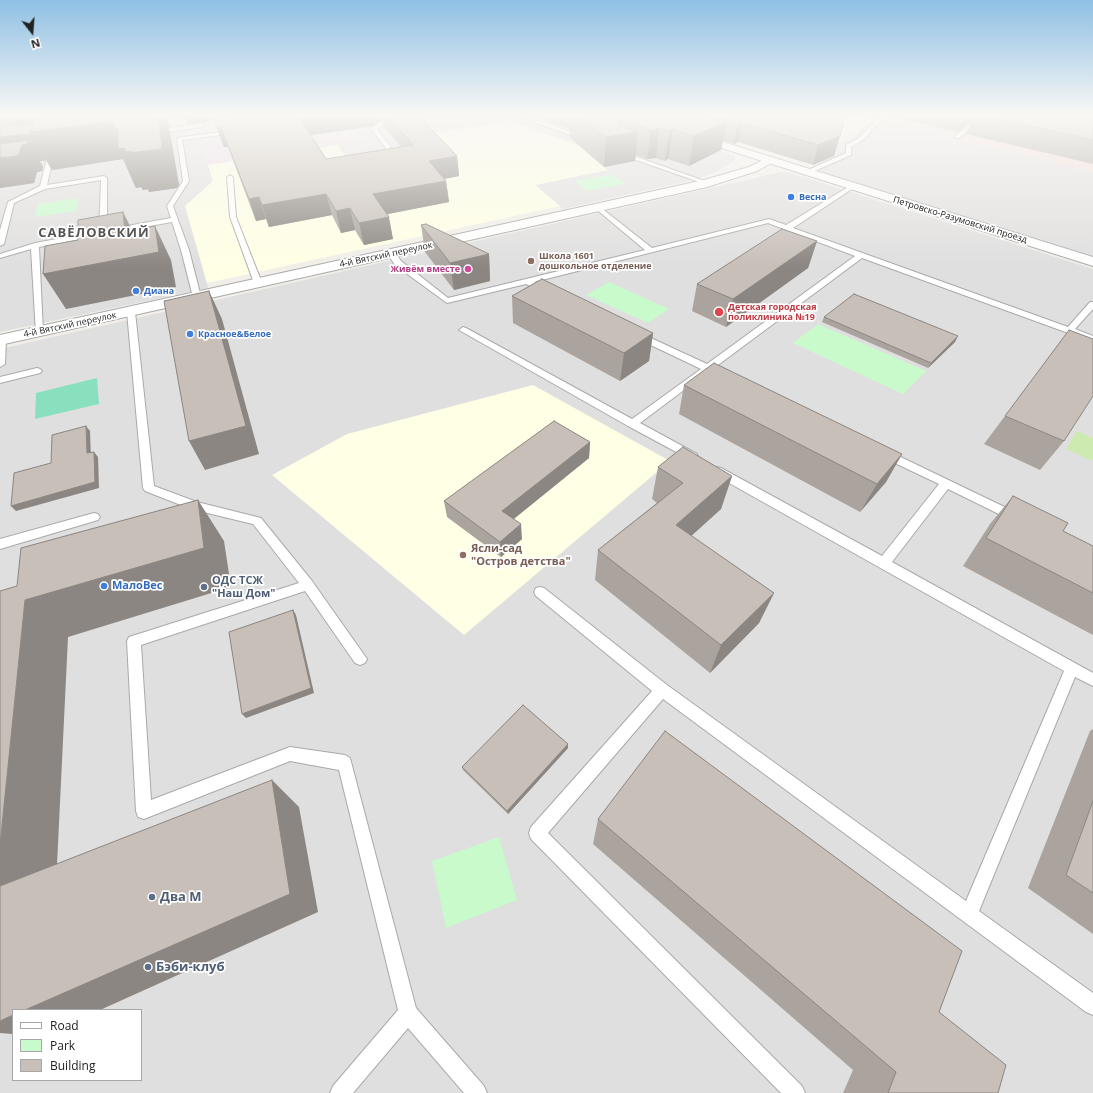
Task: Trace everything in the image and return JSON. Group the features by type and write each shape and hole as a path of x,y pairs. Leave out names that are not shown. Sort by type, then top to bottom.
{"street":[{"name":"4-й Вятский переулок","path":"1,340 707,183 759,165"},
{"name":"Петровско-Разумовский проезд","path":"785,165 1093,262"}],"lane":[{"path":"43,187 45,165"},
{"path":"183,165 186,181 170,206 176,219 197,297"},
{"path":"657,165 707,183"},
{"path":"808,172 824,165"},
{"path":"230,177 233,218 258,283"},
{"path":"0,244 11,202 43,187 104,178 103,233"},
{"path":"787,228 853,186"},
{"path":"598,208 651,250"},
{"path":"0,256 35,245 176,219"},
{"path":"392,253 398,263 447,301 769,221 1093,339"},
{"path":"35,245 39,332"},
{"path":"632,424 861,254"},
{"path":"526,281 554,294"},
{"path":"1070,330 1093,304"},
{"path":"131,312 132,337 148,488 195,506 257,521 308,585 360,659"},
{"path":"463,330 1093,680"},
{"path":"630,331 728,378"},
{"path":"0,364 1,340"},
{"path":"0,380 37,371"},
{"path":"876,449 1024,521"},
{"path":"884,563 946,483"},
{"path":"0,544 94,517"},
{"path":"308,585 134,641 144,811 290,754 345,763 408,1014 477,1093"},
{"path":"540,592 662,690 1093,1006"},
{"path":"969,914 1072,668"},
{"path":"662,690 537,833 795,1093"},
{"path":"340,1093 408,1014"}],"shaded area":[{"path":"0,165 208,165 213,181 186,206 208,288 0,332"},
{"path":"208,165 352,165 353,167 365,165 602,165 608,170 535,185 560,206 207,283 185,206 213,181"},
{"path":"352,165 364,165 353,167"},
{"path":"601,165 728,165 716,172 697,179 563,209 535,185 607,170"},
{"path":"828,165 1064,165 1093,172 1093,256 819,171"},
{"path":"1064,165 1093,165 1093,172"},
{"path":"781,172 791,173 1093,269 1093,1093 0,1093 0,349"},
{"name":"Ясли-сад \"Остров детства\"","path":"533,385 670,461 464,635 272,475 347,434"}],"green space":[{"path":"612,174 625,184 587,191 575,181"},
{"path":"78,198 76,211 35,217 38,204"},
{"path":"609,282 669,309 648,323 586,295"},
{"path":"818,324 926,371 903,394 793,343"},
{"path":"97,378 99,404 35,419 36,393"},
{"path":"1077,431 1093,438 1093,461 1066,449"},
{"path":"499,837 517,900 446,928 432,861"}],"building":[{"path":"236,165 432,165 446,181 373,194 389,217 359,223 350,208 336,211 326,194 262,205 259,197 249,199"},
{"path":"123,212 125,231 155,226 159,252 43,274 45,246 78,240 78,220"},
{"path":"426,224 489,254 450,263 421,225"},
{"path":"782,229 817,241 733,299 697,284"},
{"path":"542,279 653,333 624,353 512,296"},
{"path":"209,291 246,426 189,441 164,301"},
{"path":"854,294 958,336 931,363 824,317"},
{"path":"1069,330 1093,339 1093,396 1064,441 1005,416"},
{"path":"714,363 902,454 877,484 684,385"},
{"path":"554,421 590,442 502,511 521,524 500,542 444,501"},
{"path":"86,426 87,453 94,452 95,482 11,506 14,473 51,463 52,435"},
{"path":"683,447 732,476 676,525 774,593 721,645 598,550 683,483 658,467"},
{"path":"1013,496 1068,523 1063,531 1093,546 1093,593 986,538"},
{"path":"198,500 204,548 25,600 0,845 0,591 17,586 21,548"},
{"path":"293,610 311,688 242,714 229,632"},
{"path":"523,705 568,744 507,811 462,767"},
{"path":"665,731 962,951 939,1012 1006,1065 998,1093 888,1093 896,1072 598,819"},
{"path":"272,780 290,894 27,1009 12,1009 12,1015 0,1021 0,886"},
{"path":"1093,801 1093,893 1066,875"}],"place":[{"name":"Весна","path":"791,197"},
{"name":"Школа 1601 дошкольное отделение","path":"531,261"},
{"name":"Живём вместе","path":"468,269"},
{"name":"Диана","path":"136,291"},
{"name":"Детская городская поликлиника №19","path":"719,312"},
{"name":"Красное&Белое","path":"190,334"},
{"name":"Ясли-сад \"Остров детства\"","path":"463,555"},
{"name":"МалоВес","path":"104,586"},
{"name":"ОДС ТСЖ \"Наш Дом\"","path":"204,587"},
{"name":"Два М","path":"152,897"},
{"name":"Бэби-клуб","path":"148,967"}],"district":[{"name":"САВЁЛОВСКИЙ","path":"94,233"}]}
